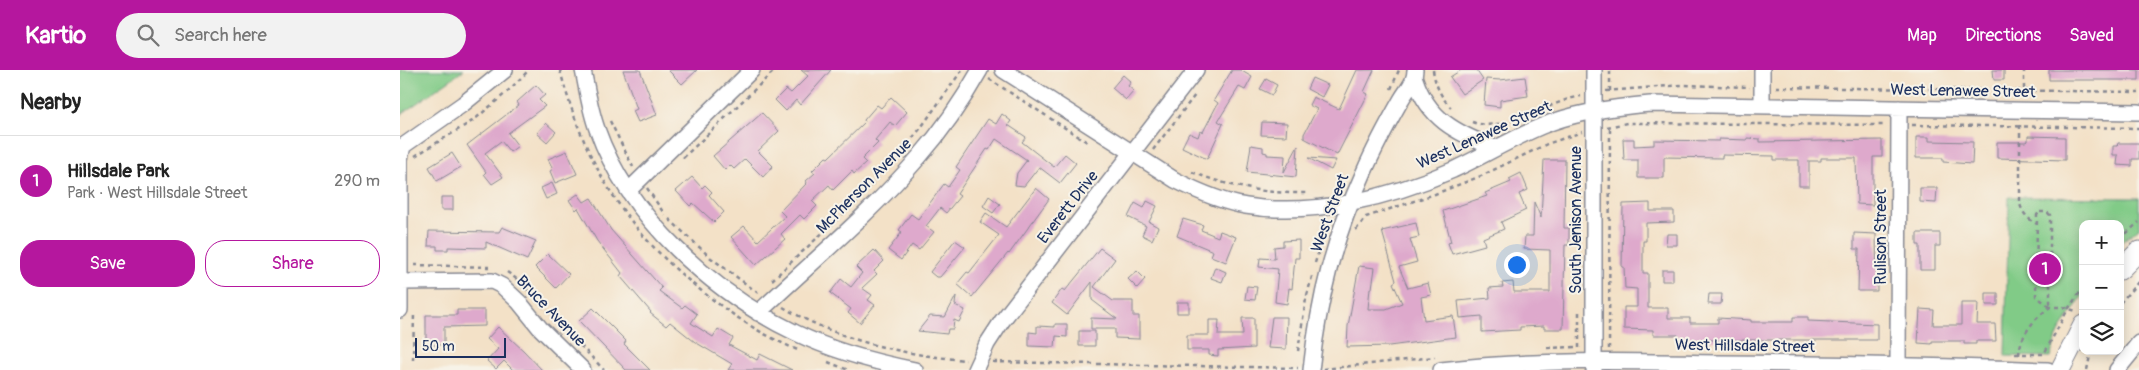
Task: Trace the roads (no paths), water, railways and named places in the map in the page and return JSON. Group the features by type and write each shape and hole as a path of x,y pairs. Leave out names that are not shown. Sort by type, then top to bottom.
{"main road":[{"path":"2124,266 2139,251"},
{"path":"2060,370 2079,332"}],"street":[{"path":"407,311 400,159 403,146 463,104 505,70"},
{"path":"583,70 596,128 608,154 629,190 652,223 685,257 716,283 758,313 796,333 827,346 884,364 915,370"},
{"path":"629,190 637,172 752,70"},
{"name":"McPherson Avenue","path":"758,313 765,294 894,185 914,163 950,116 980,70"},
{"name":"West Lenawee Street","path":"1003,70 1136,148 1158,171 1198,192 1246,206 1281,209 1350,204 1413,185 1453,169 1543,126 1594,112 1650,104 2139,112"},
{"name":"Everett Drive","path":"977,366 1002,320 1196,70"},
{"name":"South Jenison Avenue","path":"1594,70 1600,357"},
{"path":"1762,70 1762,106"},
{"name":"West Street","path":"1415,75 1420,96 1430,110 1458,132 1494,148"},
{"name":"West Street","path":"1317,369 1319,308 1326,276 1350,204 1365,169 1415,75"},
{"name":"Rulison Street","path":"1898,365 1899,108"},
{"name":"Bruce Avenue","path":"405,282 492,281 502,286 583,370"},
{"path":"2117,370 2139,343"},
{"name":"West Hillsdale Street","path":"1440,363 1515,364 1600,357 1684,366 1898,365 2019,362 2048,370"}],"place":[{"name":"Hillsdale Park","path":"2045,269"}]}
